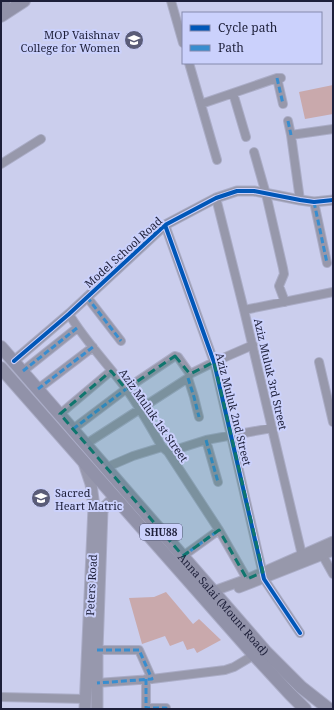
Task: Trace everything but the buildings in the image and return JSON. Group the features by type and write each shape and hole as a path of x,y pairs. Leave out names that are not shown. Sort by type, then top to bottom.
{"main road":[{"path":"1,16 24,1"},
{"name":"Anna Salai (Mount Road)","path":"1,347 266,652 301,687 328,709"},
{"name":"Anna Salai (Mount Road)","path":"1,368 254,655 305,709"},
{"name":"Peters Road","path":"84,462 91,484 94,506 96,561"},
{"name":"Peters Road","path":"98,709 97,650 93,621 96,561 102,510 111,501 118,500"},
{"path":"88,706 93,621"},
{"path":"290,694 295,709"}],"street":[{"path":"171,1 182,39"},
{"path":"189,64 217,160"},
{"path":"201,104 279,78 283,104"},
{"path":"233,93 246,137"},
{"path":"288,121 300,200"},
{"path":"291,135 333,129"},
{"path":"1,164 41,139"},
{"path":"254,152 266,194 283,268 284,274 279,286 285,302"},
{"name":"Model School Road","path":"14,361 69,314 165,225 216,198 237,191 254,191 314,202 333,200"},
{"name":"Aziz Muluk 3rd Street","path":"216,198 253,346 302,555"},
{"path":"314,202 327,263"},
{"name":"Aziz Muluk 2nd Street","path":"165,225 214,362 263,575"},
{"path":"244,310 333,292"},
{"path":"87,297 122,341"},
{"name":"Aziz Muluk 1st Street","path":"69,314 77,328 126,389 140,409 165,450 219,530 247,579"},
{"path":"23,371 77,328"},
{"path":"86,444 189,376 214,362 253,346"},
{"path":"38,389 93,347"},
{"path":"73,429 126,389 175,356 178,357 189,376 199,417"},
{"path":"319,362 333,422"},
{"path":"60,414 111,371"},
{"path":"105,468 133,456 206,440 272,428"},
{"path":"206,440 218,482"},
{"path":"183,556 219,530"},
{"path":"216,594 263,575 333,541"},
{"path":"216,594 247,579 323,556 333,551"},
{"path":"323,556 333,574"},
{"path":"263,575 300,633"},
{"path":"97,650 139,650 149,679 146,708 166,709"},
{"path":"97,683 149,679 225,670 234,667 254,655"},
{"path":"1,697 88,706"}],"highlighted area":[{"path":"175,356 190,374 214,362 263,572 247,579 219,530 183,556 60,414 111,371 126,389"}],"shaded area":[{"path":"333,85 333,114 305,119 299,92"},
{"path":"166,592 193,624 199,619 221,640 197,653 194,648 187,650 183,641 170,646 165,636 142,644 129,598 154,597"}],"marked path":[{"path":"277,78 283,104"},
{"path":"288,121 291,135"},
{"path":"314,202 327,263"},
{"path":"87,297 121,341"},
{"path":"23,371 77,328"},
{"path":"38,389 93,347"},
{"path":"188,378 199,417"},
{"path":"73,429 126,389"},
{"path":"206,440 218,482"},
{"path":"183,556 219,530"},
{"path":"97,650 139,650 152,679 97,683"},
{"path":"146,679 146,708 166,709"}],"cycle path":[{"path":"14,361 69,314 165,225 216,198 237,191 254,191 314,202 333,200"},
{"path":"165,225 214,362 264,579 300,633"}],"place":[{"name":"MOP Vaishnav College for Women","path":"134,40"},
{"name":"Sacred Heart Matric","path":"41,498"}]}
